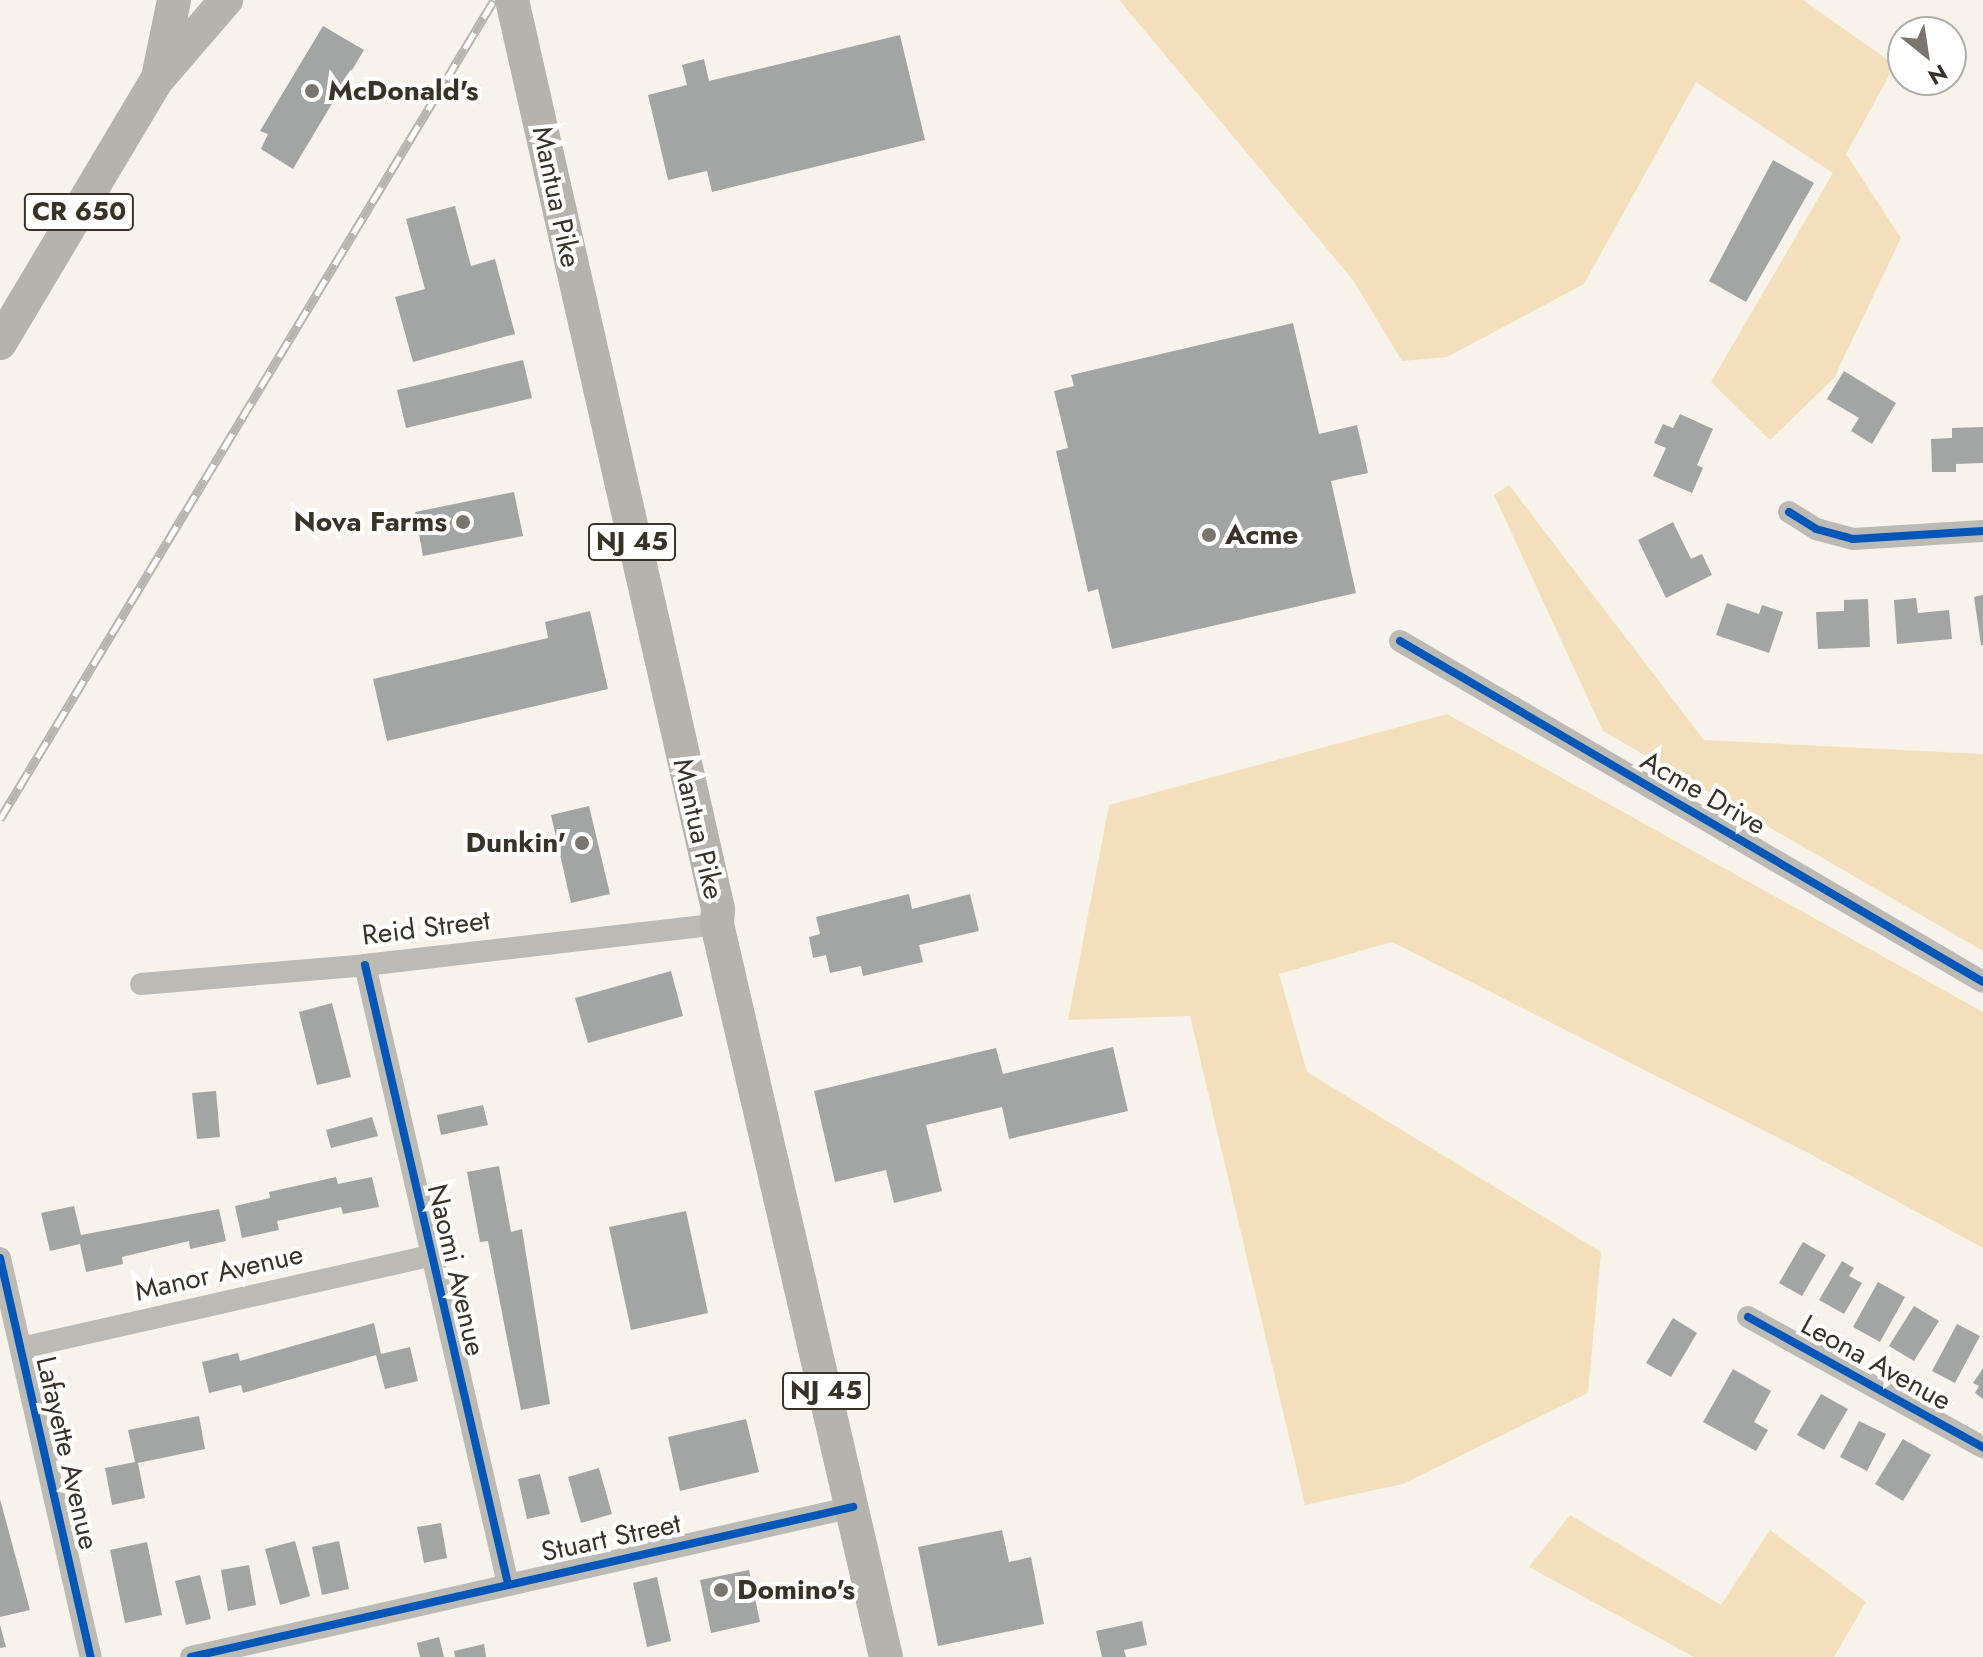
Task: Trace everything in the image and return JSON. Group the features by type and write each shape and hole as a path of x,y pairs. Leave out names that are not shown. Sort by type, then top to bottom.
{"main road":[{"path":"157,80 174,0"},
{"name":"CR 650","path":"0,343 157,80 226,0"},
{"name":"Mantua Pike","path":"512,0 718,909 717,924 886,1657"}],"street":[{"path":"1789,512 1816,529 1853,539 1983,531"},
{"name":"Acme Drive","path":"1400,641 1983,982"},
{"name":"Reid Street","path":"141,984 365,965 717,924"},
{"name":"Naomi Avenue","path":"365,965 508,1584"},
{"name":"Manor Avenue","path":"21,1348 430,1256"},
{"name":"Lafayette Avenue","path":"0,1258 91,1657"},
{"name":"Leona Avenue","path":"1748,1317 1983,1447"},
{"name":"Stuart Street","path":"191,1657 853,1507"}],"shaded area":[{"path":"1119,0 1803,0 1887,59 1887,80 1846,154 1901,238 1834,378 1770,440 1711,382 1833,173 1696,82 1584,284 1447,357 1402,361 1353,280"},
{"path":"1509,485 1704,740 1983,754 1983,951 1603,731 1494,495"},
{"path":"1447,714 1983,1012 1983,1248 1812,1155 1392,942 1279,974 1307,1072 1601,1252 1588,1393 1403,1484 1305,1505 1190,1016 1068,1020 1109,805"},
{"path":"1570,1515 1721,1605 1770,1530 1866,1602 1834,1657 1694,1657 1529,1567"}],"building":[{"name":"McDonald's","path":"323,26 364,50 293,169 261,149 268,134 260,131"},
{"path":"900,35 925,140 712,192 707,171 668,180 648,95 687,85 682,65 704,59 709,81"},
{"path":"1773,160 1814,183 1746,302 1709,281"},
{"path":"455,206 471,266 495,259 515,334 413,362 395,297 425,289 406,219"},
{"name":"Acme","path":"1293,323 1319,434 1357,425 1368,473 1331,481 1356,593 1112,649 1098,589 1088,592 1056,451 1068,448 1054,391 1074,386 1071,375"},
{"path":"523,360 532,398 406,428 397,390"},
{"path":"1844,371 1896,403 1872,444 1851,431 1859,418 1827,399"},
{"path":"1680,414 1713,429 1697,465 1703,468 1692,493 1653,476 1666,448 1654,443 1663,424 1673,428"},
{"path":"1983,427 1983,463 1956,464 1956,472 1932,472 1931,439 1952,438 1952,428"},
{"path":"514,492 523,536 423,556 415,512"},
{"path":"1673,522 1691,559 1702,554 1712,575 1666,598 1638,540"},
{"path":"1983,595 1983,645 1981,645 1974,597"},
{"path":"1916,598 1918,613 1949,610 1952,639 1897,644 1894,600"},
{"path":"1868,599 1870,647 1818,649 1816,612 1844,611 1844,600"},
{"path":"1727,603 1759,614 1762,605 1783,612 1769,653 1716,635"},
{"path":"590,611 608,689 387,741 373,679 548,638 545,622"},
{"path":"589,806 610,894 571,903 551,815"},
{"path":"909,894 912,909 970,894 979,931 919,945 923,962 863,976 861,966 830,973 826,955 813,958 809,937 820,934 816,917"},
{"path":"671,971 683,1016 588,1043 575,998"},
{"path":"332,1003 351,1077 317,1085 299,1012"},
{"path":"1113,1047 1128,1111 1009,1139 1002,1107 926,1125 942,1191 894,1203 886,1170 835,1182 814,1091 996,1048 1003,1074"},
{"path":"216,1091 220,1137 197,1139 192,1093"},
{"path":"483,1105 488,1125 441,1135 437,1115"},
{"path":"372,1117 378,1136 331,1148 326,1130"},
{"path":"499,1166 511,1232 522,1229 550,1404 521,1410 488,1241 480,1242 467,1172"},
{"path":"336,1177 338,1184 372,1177 379,1207 343,1214 341,1207 277,1221 279,1230 242,1238 235,1206 270,1198 269,1192"},
{"path":"74,1206 81,1235 219,1209 226,1241 190,1249 189,1241 122,1257 123,1264 86,1272 80,1244 50,1251 41,1213"},
{"path":"686,1211 708,1313 631,1330 609,1227"},
{"path":"1803,1242 1826,1255 1802,1296 1779,1283"},
{"path":"1842,1261 1854,1268 1849,1276 1862,1283 1844,1314 1819,1300"},
{"path":"1878,1282 1905,1297 1880,1342 1853,1327"},
{"path":"1914,1306 1939,1321 1914,1361 1889,1346"},
{"path":"1673,1318 1697,1333 1671,1377 1646,1363"},
{"path":"374,1323 381,1354 410,1347 418,1381 385,1389 376,1355 243,1393 241,1385 209,1393 202,1362 238,1353 240,1361"},
{"path":"1957,1324 1980,1336 1955,1383 1932,1371"},
{"path":"1983,1368 1983,1399 1975,1393 1979,1386 1973,1383"},
{"path":"1733,1369 1771,1391 1754,1422 1768,1430 1756,1451 1703,1422"},
{"path":"1821,1394 1848,1409 1824,1450 1797,1435"},
{"path":"199,1416 205,1449 138,1463 145,1498 112,1505 105,1468 135,1462 128,1430"},
{"path":"746,1419 759,1472 680,1491 668,1437"},
{"path":"1859,1421 1886,1434 1867,1471 1840,1457"},
{"path":"1903,1439 1931,1455 1903,1501 1875,1484"},
{"path":"599,1468 612,1514 581,1523 568,1477"},
{"path":"540,1474 550,1514 527,1519 518,1479"},
{"path":"0,1499 30,1610 0,1617"},
{"path":"441,1523 447,1558 424,1563 417,1527"},
{"path":"1002,1530 1009,1562 1031,1557 1044,1624 938,1646 918,1547"},
{"path":"295,1541 310,1596 280,1605 265,1549"},
{"path":"339,1541 349,1589 322,1595 312,1547"},
{"path":"147,1542 162,1615 125,1623 110,1550"},
{"path":"249,1565 256,1605 228,1611 221,1570"},
{"path":"749,1570 760,1622 711,1633 700,1580"},
{"path":"200,1575 211,1619 186,1625 175,1581"},
{"path":"657,1577 671,1641 647,1647 633,1583"},
{"path":"1142,1621 1147,1645 1124,1650 1126,1657 1102,1657 1096,1631"},
{"path":"0,1625 6,1647 0,1648"},
{"path":"439,1637 444,1657 420,1657 417,1643"},
{"path":"484,1644 486,1657 455,1657 454,1651"}],"railway":[{"path":"0,819 494,0"}],"cycle path":[{"path":"1789,512 1816,529 1853,539 1983,531"},
{"path":"1400,641 1983,982"},
{"path":"365,965 508,1584"},
{"path":"0,1258 91,1657"},
{"path":"1748,1317 1983,1447"},
{"path":"191,1657 853,1507"}],"place":[{"name":"McDonald's","path":"312,91"},
{"name":"Nova Farms","path":"463,522"},
{"name":"Acme","path":"1209,535"},
{"name":"Dunkin'","path":"582,843"},
{"name":"Domino's","path":"721,1590"}]}
